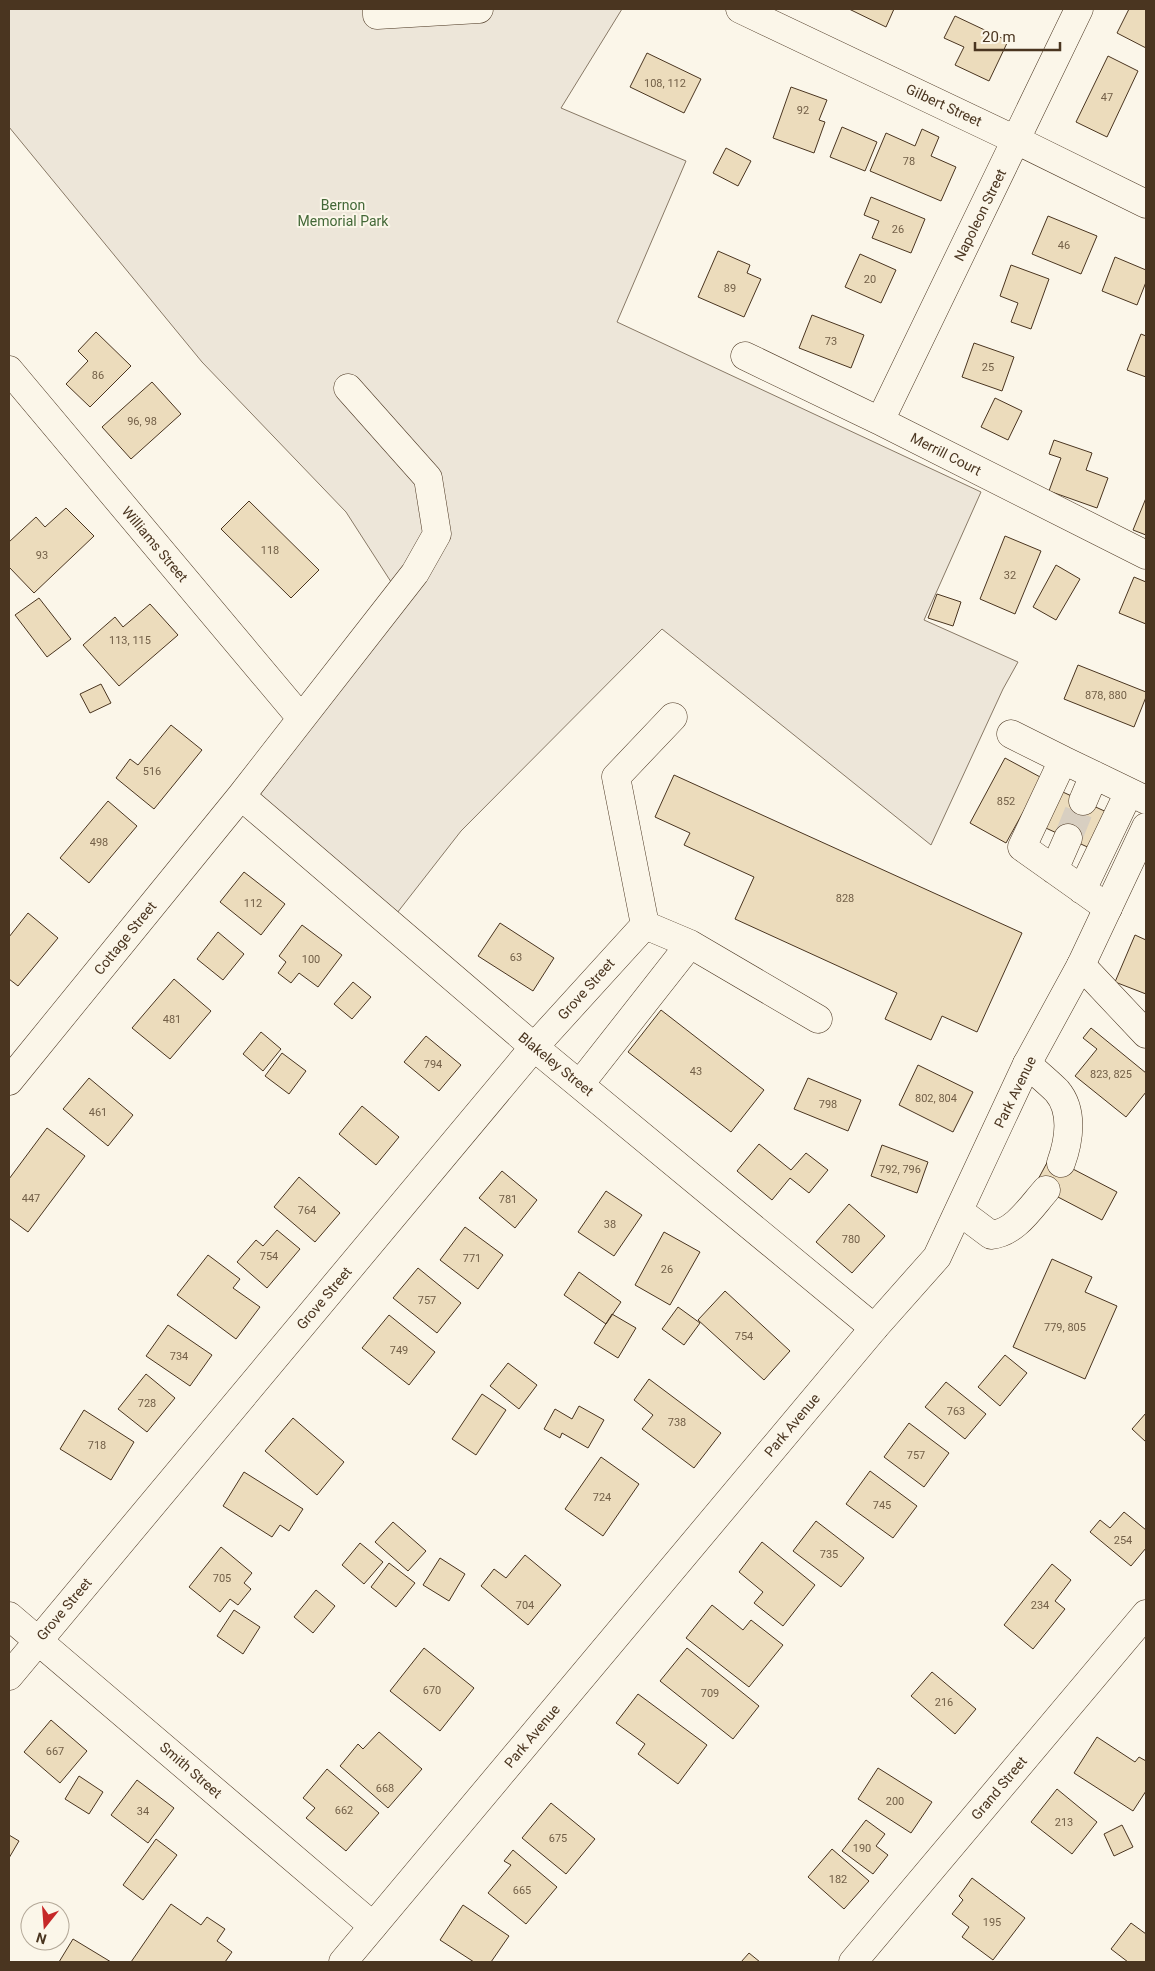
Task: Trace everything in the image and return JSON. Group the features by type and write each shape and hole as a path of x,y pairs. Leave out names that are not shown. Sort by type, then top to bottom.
{"street":[{"path":"377,9 378,15 479,9"},
{"name":"Gilbert Street","path":"740,9 1146,204"},
{"name":"Napoleon Street","path":"880,421 1079,9"},
{"name":"Merrill Court","path":"745,356 880,421 1146,555"},
{"name":"Williams Street","path":"9,370 301,718"},
{"name":"Cottage Street","path":"9,1081 241,796 416,573 437,534 428,478 348,388"},
{"path":"673,717 616,776 645,925 690,944 818,1019"},
{"path":"1011,734 1137,796 1082,890"},
{"path":"1063,760 1022,848 1108,908"},
{"path":"1083,801 1094,775"},
{"name":"Blakeley Street","path":"241,796 534,1047 874,1328"},
{"name":"Park Avenue","path":"343,1962 874,1328 937,1257 1028,1064 1081,965 1146,827"},
{"path":"1054,870 1068,838"},
{"name":"Grove Street","path":"9,1676 534,1047 645,925"},
{"path":"580,1084 690,944"},
{"path":"1081,965 1146,1034"},
{"path":"1028,1064 1058,1092 1065,1106 1068,1122 1067,1146 1061,1163"},
{"path":"959,1211 991,1234 1002,1234 1026,1213 1046,1190"},
{"name":"Grand Street","path":"853,1962 1146,1614"},
{"name":"Smith Street","path":"9,1616 373,1926"}],"green space":[{"name":"Bernon Memorial Park","path":"9,9 622,9 561,108 686,161 617,322 981,492 924,620 1018,662 1003,689 931,845 662,629 461,831 390,922 256,800 404,602 346,512 202,362 9,127"}],"building":[{"path":"849,9 894,9 886,27"},
{"path":"1129,9 1146,9 1146,48 1117,33"},
{"path":"955,16 1008,41 989,81 955,65 964,47 944,38"},
{"path":"647,53 701,79 684,113 630,87"},
{"path":"1108,56 1138,71 1107,137 1076,122"},
{"path":"791,87 827,100 819,120 825,122 814,153 773,138"},
{"path":"842,127 877,142 865,171 830,157"},
{"path":"922,129 939,137 931,156 956,167 941,201 870,171 886,133 915,146"},
{"path":"726,148 751,161 738,186 713,173"},
{"path":"871,197 925,219 911,253 872,238 879,221 864,215"},
{"path":"1048,216 1097,236 1081,274 1032,254"},
{"path":"718,251 750,265 747,273 761,279 744,317 698,297"},
{"path":"860,254 896,270 881,303 845,287"},
{"path":"1115,257 1146,270 1146,282 1137,305 1102,291"},
{"path":"1011,265 1049,279 1031,329 1011,322 1018,303 1000,296"},
{"path":"812,315 864,335 851,368 799,348"},
{"path":"96,332 131,366 90,407 66,384 88,361 78,351"},
{"path":"1141,334 1146,336 1146,377 1127,370"},
{"path":"974,343 1014,357 1002,391 962,377"},
{"path":"152,382 181,414 131,459 102,427"},
{"path":"995,398 1022,411 1008,440 981,427"},
{"path":"1054,440 1092,453 1086,470 1108,478 1097,508 1049,491 1061,458 1049,454"},
{"path":"1146,498 1146,535 1133,530"},
{"path":"249,501 319,570 291,598 221,529"},
{"path":"66,508 94,536 34,593 9,567 9,542 36,517 45,527"},
{"path":"1005,536 1041,551 1015,614 980,599"},
{"path":"1056,565 1080,579 1056,620 1033,607"},
{"path":"1134,577 1146,582 1146,624 1119,613"},
{"path":"937,594 961,602 953,626 928,618"},
{"path":"39,598 71,639 47,657 15,615"},
{"path":"150,604 178,635 119,686 83,645 115,617 123,627"},
{"path":"1078,665 1146,692 1146,697 1134,727 1064,699"},
{"path":"101,684 111,703 90,713 80,694"},
{"path":"171,725 202,750 154,809 116,778 130,759 138,765"},
{"path":"1005,758 1042,778 1006,843 970,823"},
{"path":"674,775 1022,933 977,1032 942,1016 931,1040 885,1019 897,993 735,919 754,877 684,845 690,833 655,817"},
{"path":"1054,788 1111,814 1094,850 1037,824"},
{"path":"108,801 137,826 89,883 60,858"},
{"path":"244,872 285,904 261,935 220,902"},
{"path":"28,913 58,938 18,986 9,979 9,937"},
{"path":"500,923 554,958 533,991 478,956"},
{"path":"302,925 342,955 318,987 299,973 291,983 278,973 286,962 279,956"},
{"path":"218,932 244,954 223,980 197,959"},
{"path":"1135,935 1146,940 1146,994 1115,982"},
{"path":"174,979 211,1011 170,1059 132,1028"},
{"path":"353,982 371,997 352,1019 334,1004"},
{"path":"661,1010 764,1090 731,1132 628,1052"},
{"path":"1091,1028 1146,1073 1146,1092 1126,1117 1075,1076 1097,1049 1083,1038"},
{"path":"261,1032 281,1049 263,1071 243,1054"},
{"path":"426,1036 461,1065 439,1091 404,1062"},
{"path":"282,1053 306,1071 289,1094 265,1076"},
{"path":"918,1065 973,1092 953,1132 899,1105"},
{"path":"89,1078 133,1115 108,1146 63,1109"},
{"path":"808,1078 861,1100 848,1131 794,1109"},
{"path":"362,1106 399,1137 376,1165 339,1134"},
{"path":"47,1128 85,1156 28,1232 9,1218 9,1179"},
{"path":"759,1144 791,1170 806,1153 828,1170 809,1193 790,1178 772,1200 737,1171"},
{"path":"882,1145 928,1162 917,1193 871,1176"},
{"path":"1050,1157 1117,1192 1102,1220 1035,1185"},
{"path":"502,1171 537,1200 515,1228 479,1198"},
{"path":"299,1177 340,1213 315,1242 274,1207"},
{"path":"606,1191 642,1215 614,1256 578,1232"},
{"path":"849,1204 885,1236 852,1273 816,1242"},
{"path":"465,1227 503,1255 478,1289 440,1260"},
{"path":"277,1230 300,1249 267,1288 237,1262 256,1240 263,1246"},
{"path":"664,1232 700,1252 670,1305 635,1285"},
{"path":"208,1255 240,1279 233,1288 260,1307 236,1339 177,1295"},
{"path":"1052,1259 1092,1277 1085,1292 1117,1306 1085,1379 1013,1347"},
{"path":"418,1268 461,1303 437,1333 393,1298"},
{"path":"579,1272 621,1302 606,1324 564,1295"},
{"path":"725,1291 790,1351 764,1380 698,1320"},
{"path":"678,1307 700,1323 684,1345 662,1329"},
{"path":"612,1314 636,1328 618,1358 594,1343"},
{"path":"389,1315 435,1352 409,1385 362,1348"},
{"path":"168,1325 212,1355 190,1386 146,1356"},
{"path":"1005,1355 1027,1373 1000,1406 978,1387"},
{"path":"508,1363 537,1385 519,1409 490,1386"},
{"path":"146,1374 175,1398 147,1432 118,1409"},
{"path":"649,1379 721,1433 694,1468 642,1429 653,1415 634,1400"},
{"path":"946,1382 986,1414 965,1439 925,1407"},
{"path":"482,1394 506,1410 476,1455 452,1439"},
{"path":"579,1406 604,1420 588,1448 562,1433 560,1438 544,1429 555,1409 572,1419"},
{"path":"84,1410 134,1442 111,1480 60,1449"},
{"path":"1146,1413 1146,1442 1132,1429"},
{"path":"293,1418 344,1462 317,1495 265,1451"},
{"path":"909,1423 949,1453 924,1487 884,1457"},
{"path":"601,1457 639,1484 603,1536 565,1509"},
{"path":"870,1471 917,1506 893,1538 846,1504"},
{"path":"244,1472 303,1509 289,1531 280,1525 272,1537 223,1506"},
{"path":"1124,1512 1146,1530 1146,1548 1131,1566 1090,1532 1100,1520 1110,1528"},
{"path":"816,1521 864,1558 841,1587 793,1551"},
{"path":"393,1522 426,1551 408,1571 375,1542"},
{"path":"762,1542 815,1585 783,1626 754,1603 763,1592 739,1572"},
{"path":"360,1543 383,1562 364,1584 342,1565"},
{"path":"221,1547 252,1573 244,1583 251,1589 238,1605 230,1599 220,1612 189,1587"},
{"path":"525,1555 561,1585 528,1625 481,1586 494,1569 506,1578"},
{"path":"440,1558 465,1574 449,1601 423,1585"},
{"path":"389,1563 415,1583 396,1607 371,1587"},
{"path":"1052,1564 1071,1580 1055,1601 1065,1609 1033,1649 1004,1625"},
{"path":"316,1590 335,1606 313,1633 294,1617"},
{"path":"712,1605 743,1630 751,1620 783,1645 749,1687 686,1638"},
{"path":"234,1610 260,1627 243,1654 217,1636"},
{"path":"424,1648 474,1688 440,1731 390,1691"},
{"path":"687,1648 759,1706 733,1739 660,1681"},
{"path":"932,1672 976,1709 955,1734 911,1696"},
{"path":"638,1694 707,1745 678,1784 638,1754 645,1744 616,1723"},
{"path":"51,1720 87,1751 60,1783 24,1752"},
{"path":"379,1732 422,1769 388,1808 340,1766 358,1744 363,1749"},
{"path":"1097,1737 1135,1762 1139,1757 1146,1761 1146,1791 1133,1811 1074,1773"},
{"path":"878,1768 932,1802 911,1833 858,1799"},
{"path":"327,1769 379,1813 346,1851 306,1818 315,1808 303,1798"},
{"path":"79,1776 103,1792 89,1814 65,1799"},
{"path":"137,1780 174,1808 148,1843 111,1815"},
{"path":"1057,1789 1097,1822 1072,1854 1031,1822"},
{"path":"551,1803 595,1839 566,1874 522,1838"},
{"path":"866,1820 885,1834 876,1846 888,1855 873,1874 842,1851"},
{"path":"1122,1825 1133,1847 1114,1856 1104,1834"},
{"path":"9,1835 19,1841 9,1858"},
{"path":"156,1839 177,1855 143,1900 123,1885"},
{"path":"832,1849 869,1881 844,1909 808,1877"},
{"path":"513,1850 557,1887 526,1924 488,1893 511,1865 504,1861"},
{"path":"972,1878 1025,1918 993,1960 962,1937 969,1927 952,1914 963,1900 959,1896"},
{"path":"171,1904 201,1925 207,1917 225,1929 217,1941 232,1952 225,1962 131,1962"},
{"path":"463,1905 509,1936 491,1962 474,1962 440,1940"},
{"path":"1131,1923 1146,1934 1146,1962 1128,1962 1111,1949"},
{"path":"73,1939 111,1962 59,1962 66,1951 70,1951 70,1944"},
{"path":"749,1953 760,1962 741,1962"}],"tunnel":[{"path":"1068,838 1083,801"}]}
